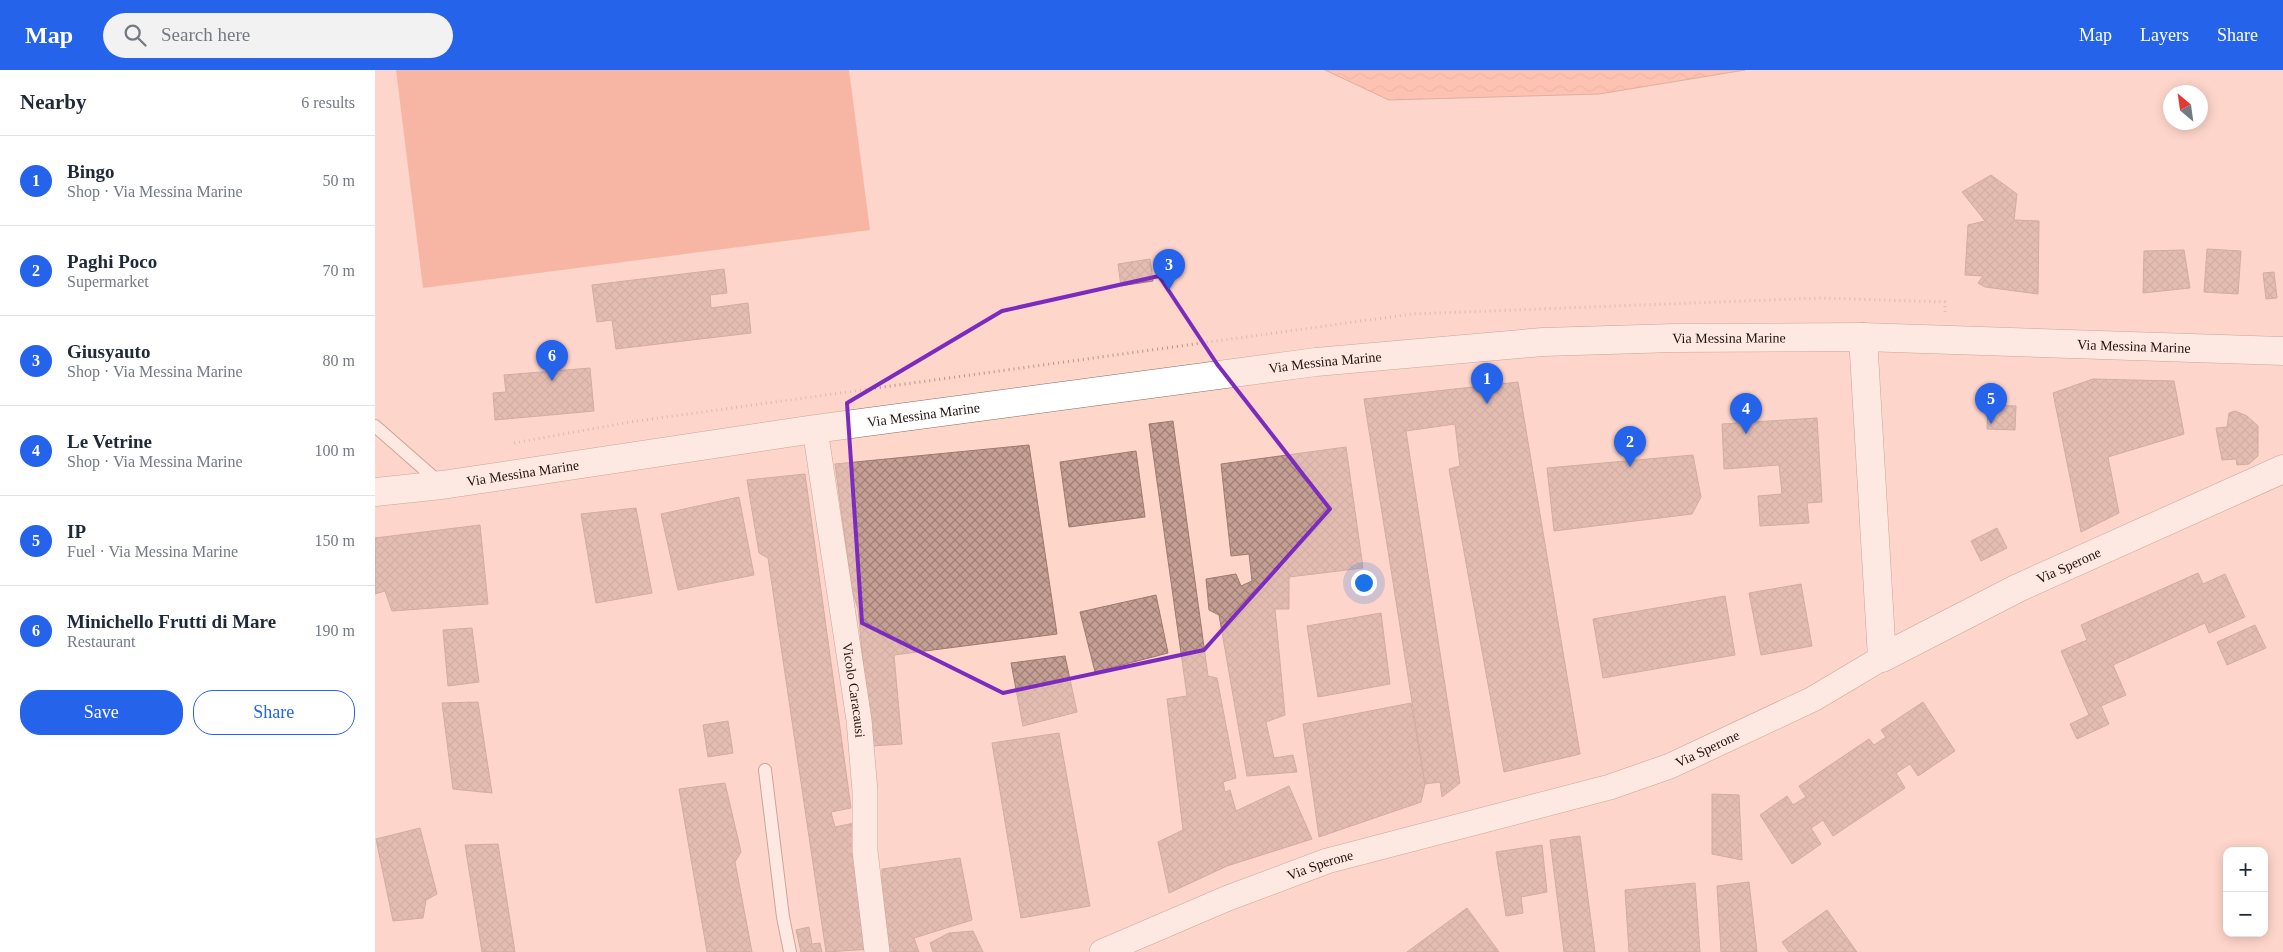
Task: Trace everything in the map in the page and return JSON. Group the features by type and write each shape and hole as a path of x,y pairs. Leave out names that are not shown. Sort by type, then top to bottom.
{"main road":[{"name":"Via Messina Marine","path":"375,492 442,485 815,429 1307,363 1543,342 1863,337 2283,351"},
{"path":"1863,337 1882,658"},
{"name":"Via Sperone","path":"1882,658 2019,588 2283,469"}],"street":[{"name":"Vicolo Caracausi","path":"815,429 859,720 865,791 865,851 877,952"},
{"name":"Via Sperone","path":"1103,952 1228,898 1327,861 1610,787 1670,766 1813,699 1882,658"}],"lane":[{"path":"375,426 442,485"},
{"path":"765,770 783,917 790,952"}],"highlighted area":[{"path":"1159,276 1217,364 1330,509 1204,650 1003,693 862,623 847,403 1002,311"}],"shaded area":[{"path":"396,70 849,70 870,230 423,288"}],"water":[{"path":"1325,70 1745,70 1599,94 1389,100"}],"building":[{"path":"1991,175 2017,194 2014,220 2039,221 2038,294 1985,287 1978,283 1983,276 1965,275 1968,225 1985,221 1962,192"},
{"path":"2207,249 2241,251 2238,294 2204,292"},
{"path":"2184,250 2190,288 2143,293 2144,251"},
{"path":"1150,259 1153,281 1121,286 1118,264"},
{"path":"724,269 727,293 710,295 711,308 748,303 751,333 616,349 612,320 597,322 592,285"},
{"path":"2274,272 2277,298 2266,299 2263,273"},
{"path":"590,368 594,411 495,420 493,393 506,392 504,375"},
{"path":"2093,379 2174,381 2184,434 2108,457 2119,513 2081,532 2053,393"},
{"path":"1518,382 1580,754 1504,772 1449,469 1460,466 1455,424 1406,431 1460,783 1442,797 1440,782 1425,784 1364,399"},
{"path":"1988,405 2016,406 2015,430 1987,429"},
{"path":"2235,411 2247,416 2258,426 2258,456 2249,464 2237,465 2236,459 2222,460 2216,428 2227,427 2229,413"},
{"path":"1817,418 1822,502 1807,503 1809,523 1760,526 1758,496 1782,494 1779,465 1724,469 1722,424"},
{"path":"1173,421 1208,676 1217,678 1236,778 1223,782 1225,792 1230,790 1236,811 1289,786 1312,839 1227,866 1169,893 1158,842 1183,830 1167,699 1187,696 1149,424"},
{"path":"1029,445 1057,634 894,655 902,744 871,746 858,609 852,590 835,464"},
{"path":"1346,447 1363,568 1289,577 1289,609 1275,609 1285,715 1266,722 1274,758 1293,755 1297,772 1247,776 1219,615 1209,610 1206,579 1236,574 1241,586 1252,581 1249,554 1231,556 1221,464"},
{"path":"1136,451 1145,517 1069,527 1060,462"},
{"path":"1693,455 1701,497 1692,514 1554,531 1547,468"},
{"path":"805,474 851,808 831,812 835,827 854,823 872,949 826,952 768,558 759,553 747,480"},
{"path":"739,497 754,575 678,590 661,514"},
{"path":"636,508 652,593 596,603 581,514"},
{"path":"480,525 488,604 392,611 385,591 375,594 375,538"},
{"path":"1997,528 2007,548 1981,561 1971,541"},
{"path":"2198,573 2203,584 2225,574 2245,617 2209,633 2205,623 2113,665 2126,695 2101,706 2109,724 2077,739 2070,724 2089,715 2061,651 2087,640 2081,625"},
{"path":"1801,584 1812,646 1761,655 1749,593"},
{"path":"1156,595 1168,653 1095,672 1080,612"},
{"path":"1725,596 1735,655 1603,678 1593,619"},
{"path":"1381,613 1390,684 1318,697 1307,626"},
{"path":"2255,625 2266,648 2227,665 2217,642"},
{"path":"472,628 479,682 448,686 443,630"},
{"path":"1065,656 1077,712 1023,726 1011,663"},
{"path":"478,702 492,793 453,789 442,703"},
{"path":"1923,702 1955,751 1918,776 1910,764 1896,773 1905,788 1833,836 1823,820 1811,828 1821,844 1792,864 1760,815 1787,796 1793,805 1806,797 1799,786 1869,739 1874,745 1886,737 1881,730"},
{"path":"1411,703 1425,784 1421,802 1319,837 1303,724"},
{"path":"728,721 733,753 708,757 703,725"},
{"path":"1059,733 1090,906 1021,918 992,743"},
{"path":"725,783 741,852 735,862 752,952 707,952 679,789"},
{"path":"1712,794 1739,795 1742,860 1712,854"},
{"path":"420,828 437,894 426,900 423,918 393,921 376,839"},
{"path":"1580,836 1595,952 1564,952 1550,840"},
{"path":"498,844 515,952 482,952 465,845"},
{"path":"1542,845 1547,892 1521,897 1523,913 1506,916 1496,852"},
{"path":"960,858 972,920 914,938 919,952 883,952 873,880 882,876 882,869"},
{"path":"1749,882 1757,952 1721,952 1717,886"},
{"path":"1695,883 1700,952 1629,952 1625,890"},
{"path":"1467,908 1499,952 1407,952"},
{"path":"1827,910 1857,952 1789,952 1782,942"},
{"path":"809,927 812,944 820,943 822,952 801,952 796,930"},
{"path":"973,931 983,952 933,952 930,943 949,933"}],"place":[{"name":"Giusyauto","path":"1169,290"},
{"name":"Minichello Frutti di Mare","path":"552,381"},
{"name":"Bingo","path":"1487,404"},
{"name":"IP","path":"1991,424"},
{"name":"Le Vetrine","path":"1746,434"},
{"name":"Paghi Poco","path":"1630,467"}]}
